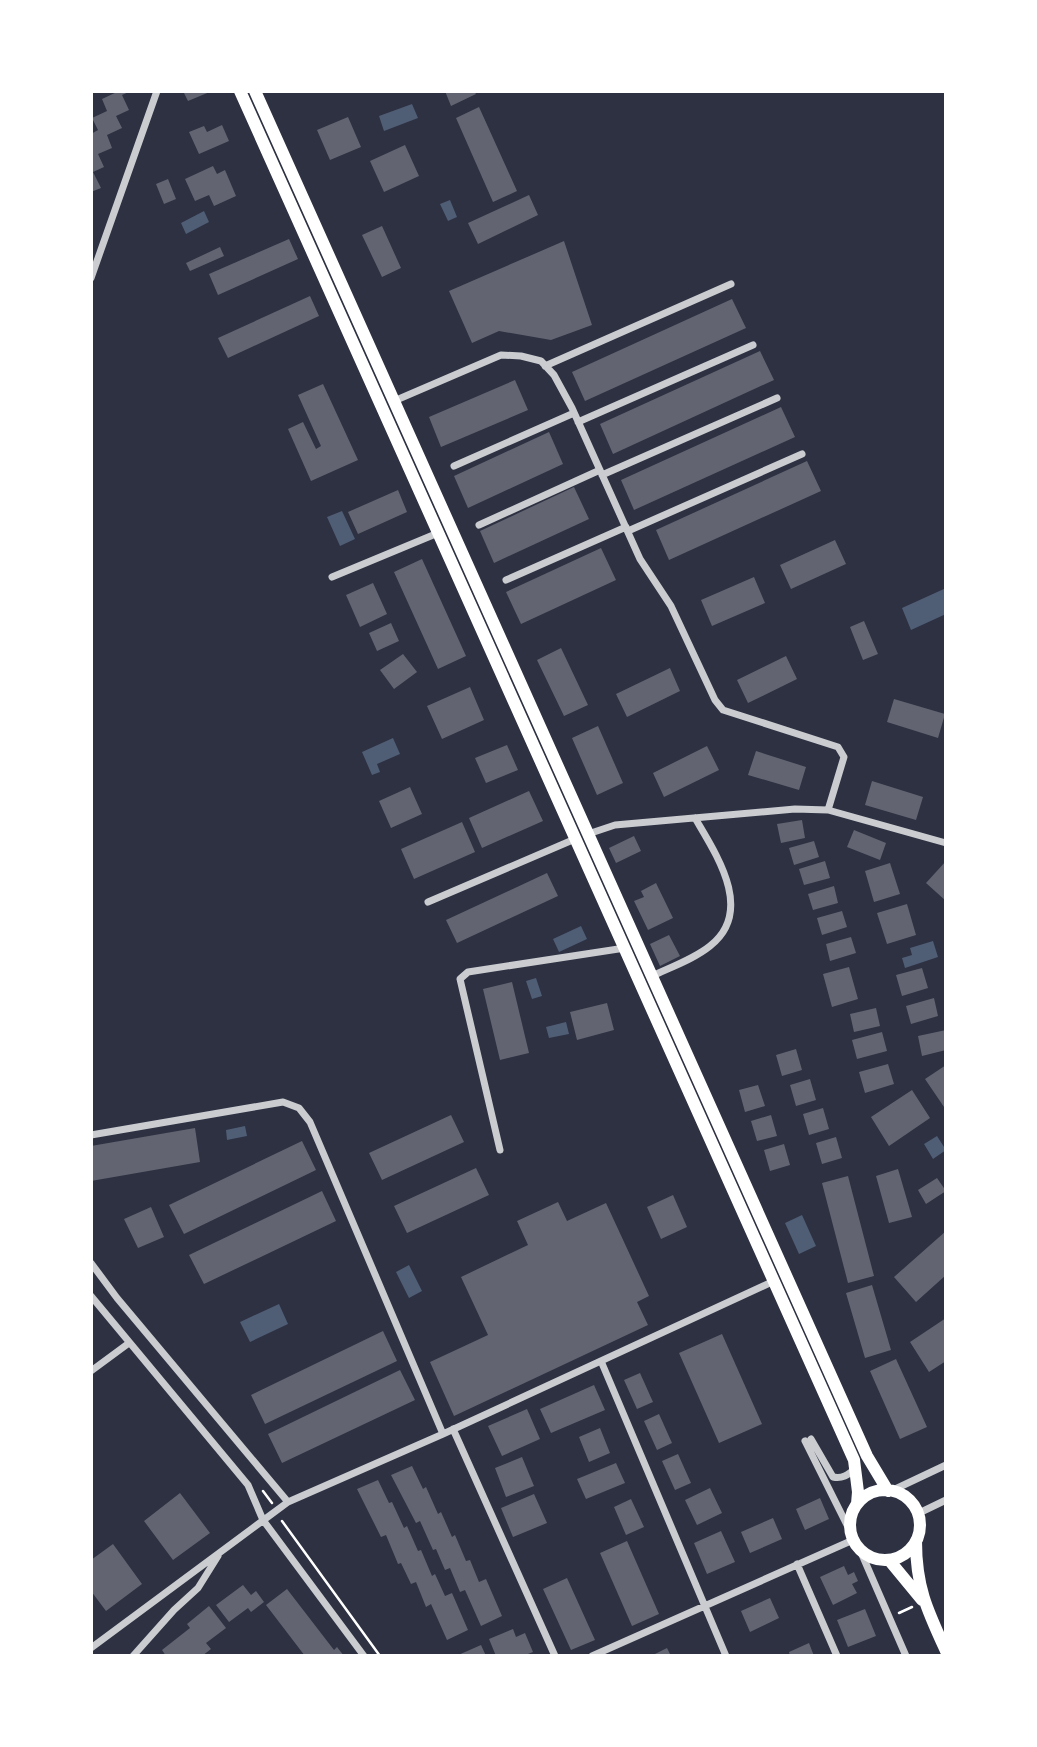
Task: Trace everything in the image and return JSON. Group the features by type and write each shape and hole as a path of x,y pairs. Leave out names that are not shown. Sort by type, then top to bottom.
{"main road":[{"path":"240,91 854,1460 857,1504"},
{"path":"255,91 867,1456 890,1491"},
{"path":"916,1541 900,1557 878,1560 854,1540 852,1512 866,1496 877,1491 890,1491 906,1498 917,1514 919,1523 916,1564 923,1601 946,1651"},
{"path":"889,1560 923,1601"}],"street":[{"path":"91,278 130,174 157,91"},
{"path":"545,366 731,284"},
{"path":"578,422 753,345"},
{"path":"394,401 501,355 541,361 554,375 574,413 640,559 671,606 715,700 723,710 838,747 844,757 828,810"},
{"path":"479,525 777,398"},
{"path":"454,466 574,413"},
{"path":"506,580 802,454"},
{"path":"332,577 438,533"},
{"path":"588,834 615,825 795,809 828,810 946,843"},
{"path":"652,976 711,946 725,928 730,914 729,886 710,843 695,818"},
{"path":"428,902 575,839"},
{"path":"500,1150 460,979 468,972 625,948"},
{"path":"91,1135 283,1102 299,1108 310,1122 443,1434"},
{"path":"91,1263 125,1308 288,1502"},
{"path":"91,1647 288,1502 774,1282"},
{"path":"91,1296 248,1485 263,1520 364,1656"},
{"path":"91,1371 129,1343"},
{"path":"601,1361 726,1656"},
{"path":"453,1429 555,1656"},
{"path":"856,1469 847,1476 833,1477 808,1440 906,1656"},
{"path":"890,1491 946,1465"},
{"path":"917,1514 946,1500"},
{"path":"592,1656 854,1540"},
{"path":"133,1656 174,1610 198,1588 220,1551"},
{"path":"797,1564 837,1656"}],"path":[{"path":"890,1618 923,1601"}],"water":[{"path":"412,104 418,118 384,131 379,116"},
{"path":"450,200 457,217 448,221 440,204"},
{"path":"204,211 209,222 186,234 181,223"},
{"path":"342,511 355,539 340,546 327,517"},
{"path":"946,588 946,614 911,630 902,608"},
{"path":"393,738 400,754 377,764 380,772 372,775 362,752"},
{"path":"581,926 587,939 559,952 553,939"},
{"path":"933,941 938,957 905,968 902,958 912,955 910,948"},
{"path":"536,978 542,996 532,999 526,981"},
{"path":"566,1022 569,1034 549,1038 546,1027"},
{"path":"245,1126 247,1136 227,1140 226,1130"},
{"path":"937,1136 946,1150 933,1159 924,1144"},
{"path":"802,1215 816,1246 799,1254 785,1223"},
{"path":"409,1265 422,1291 409,1298 396,1272"},
{"path":"279,1304 288,1324 250,1342 240,1322"}],"building":[{"path":"119,91 131,91 122,95 129,110 116,116 122,128 107,135 112,148 98,154 104,167 93,172 101,188 91,192 91,134 98,130 92,118 107,111 102,99"},
{"path":"183,91 212,91 188,101"},
{"path":"445,91 474,91 476,94 451,106"},
{"path":"479,107 517,191 493,202 456,118"},
{"path":"348,117 361,147 330,160 317,130"},
{"path":"222,125 229,141 199,154 189,132 204,126 207,132"},
{"path":"405,145 419,176 384,192 370,161"},
{"path":"213,166 217,174 225,170 236,196 214,206 209,195 195,201 185,179"},
{"path":"168,179 176,199 164,204 156,184"},
{"path":"529,195 538,215 478,244 468,223"},
{"path":"382,226 401,268 382,277 362,235"},
{"path":"289,239 298,259 218,295 209,274"},
{"path":"564,241 592,325 551,340 499,331 472,343 449,291"},
{"path":"220,247 224,256 190,271 186,263"},
{"path":"310,296 319,316 228,358 218,338"},
{"path":"732,299 746,328 585,401 572,372"},
{"path":"760,351 774,380 613,454 600,424"},
{"path":"515,380 528,410 441,447 429,417"},
{"path":"323,384 358,460 311,481 288,429 303,422 316,449 321,446 298,395"},
{"path":"781,407 795,437 634,510 621,480"},
{"path":"549,432 563,464 468,508 454,476"},
{"path":"807,461 821,491 669,560 656,530"},
{"path":"574,487 589,519 494,563 480,531"},
{"path":"398,490 407,512 358,534 348,512"},
{"path":"835,540 846,564 791,589 780,565"},
{"path":"601,548 616,580 521,624 506,592"},
{"path":"422,559 466,656 438,669 394,572"},
{"path":"754,577 765,603 712,626 701,600"},
{"path":"373,583 387,614 360,627 346,595"},
{"path":"864,621 878,654 863,660 850,627"},
{"path":"391,623 399,641 377,651 369,633"},
{"path":"561,648 588,705 564,716 537,660"},
{"path":"403,654 417,672 394,689 380,670"},
{"path":"786,656 797,679 748,703 737,680"},
{"path":"670,668 680,691 627,717 616,694"},
{"path":"470,687 484,720 442,739 427,706"},
{"path":"894,699 945,714 938,738 887,722"},
{"path":"598,726 623,783 597,795 572,738"},
{"path":"507,745 518,770 486,783 475,758"},
{"path":"707,746 719,770 664,797 653,773"},
{"path":"756,751 806,767 799,790 748,775"},
{"path":"872,781 923,797 916,820 865,805"},
{"path":"410,787 422,814 391,828 379,801"},
{"path":"529,791 543,821 482,848 469,818"},
{"path":"802,820 805,838 781,843 777,824"},
{"path":"462,822 475,852 414,879 401,849"},
{"path":"854,830 886,843 880,860 847,847"},
{"path":"634,836 641,851 616,863 609,848"},
{"path":"814,841 819,857 794,865 789,848"},
{"path":"825,861 830,878 804,885 799,869"},
{"path":"946,861 946,901 926,883"},
{"path":"890,863 900,894 874,902 865,871"},
{"path":"547,873 558,896 457,943 446,920"},
{"path":"656,883 673,918 648,930 634,901 644,897 641,891"},
{"path":"834,886 838,903 813,910 808,894"},
{"path":"907,904 916,935 887,944 877,913"},
{"path":"842,911 847,927 822,935 817,918"},
{"path":"669,935 680,956 660,966 650,944"},
{"path":"851,937 856,953 830,961 826,944"},
{"path":"849,967 858,999 832,1007 823,974"},
{"path":"922,968 928,988 902,996 896,975"},
{"path":"512,982 529,1053 500,1060 483,989"},
{"path":"934,998 938,1016 911,1024 906,1006"},
{"path":"607,1003 614,1030 577,1040 570,1012"},
{"path":"876,1008 880,1026 854,1032 850,1014"},
{"path":"946,1030 946,1050 922,1056 918,1036"},
{"path":"882,1032 887,1051 857,1059 852,1040"},
{"path":"796,1049 802,1070 782,1076 776,1055"},
{"path":"888,1064 894,1084 865,1093 859,1072"},
{"path":"946,1065 946,1106 944,1107 925,1079"},
{"path":"810,1079 816,1100 796,1106 790,1085"},
{"path":"758,1085 765,1106 745,1112 739,1090"},
{"path":"912,1090 930,1118 889,1146 871,1117"},
{"path":"823,1108 829,1129 809,1135 803,1114"},
{"path":"451,1115 464,1142 382,1180 369,1153"},
{"path":"771,1115 777,1136 757,1141 751,1121"},
{"path":"195,1128 200,1162 91,1181 91,1146"},
{"path":"836,1137 842,1158 822,1164 816,1143"},
{"path":"302,1141 316,1170 184,1234 169,1205"},
{"path":"784,1144 790,1165 770,1171 764,1150"},
{"path":"476,1168 489,1195 407,1233 394,1206"},
{"path":"898,1169 912,1217 889,1223 876,1176"},
{"path":"848,1176 874,1276 848,1283 822,1183"},
{"path":"937,1178 946,1191 926,1204 918,1190"},
{"path":"322,1191 336,1221 204,1284 189,1255"},
{"path":"673,1195 687,1227 661,1239 647,1207"},
{"path":"558,1202 567,1221 606,1203 649,1296 637,1302 648,1325 454,1416 430,1362 488,1335 461,1277 528,1245 517,1221"},
{"path":"151,1207 164,1237 138,1248 124,1219"},
{"path":"946,1231 946,1275 916,1302 894,1277"},
{"path":"872,1285 891,1350 865,1358 846,1293"},
{"path":"946,1318 946,1361 929,1372 910,1342"},
{"path":"383,1331 397,1361 265,1424 251,1395"},
{"path":"722,1334 762,1424 719,1443 679,1353"},
{"path":"896,1359 927,1427 900,1439 870,1371"},
{"path":"400,1370 415,1400 282,1463 268,1434"},
{"path":"640,1373 653,1402 637,1409 624,1380"},
{"path":"594,1385 605,1410 551,1433 540,1409"},
{"path":"527,1409 540,1439 502,1456 488,1426"},
{"path":"659,1414 672,1443 657,1450 644,1421"},
{"path":"600,1428 610,1453 589,1462 579,1437"},
{"path":"678,1454 691,1483 675,1490 662,1461"},
{"path":"522,1457 534,1486 506,1497 495,1468"},
{"path":"616,1463 625,1483 586,1499 577,1479"},
{"path":"412,1466 423,1489 426,1487 438,1514 441,1512 452,1537 455,1535 466,1561 470,1560 479,1582 486,1579 502,1616 481,1626 465,1590 460,1592 450,1568 445,1570 420,1521 416,1523 391,1475"},
{"path":"378,1480 404,1528 407,1526 418,1551 421,1550 432,1576 435,1574 445,1596 452,1593 468,1630 447,1640 431,1604 426,1607 416,1582 411,1584 401,1563 398,1564 386,1535 381,1537 357,1489"},
{"path":"710,1488 722,1513 697,1525 685,1500"},
{"path":"180,1493 210,1533 173,1560 144,1521"},
{"path":"534,1494 547,1523 513,1537 501,1508"},
{"path":"820,1498 829,1519 805,1530 796,1509"},
{"path":"631,1499 644,1527 626,1535 614,1507"},
{"path":"773,1518 782,1539 750,1553 741,1532"},
{"path":"721,1531 735,1562 707,1574 694,1543"},
{"path":"627,1541 659,1614 632,1626 600,1553"},
{"path":"113,1544 142,1584 106,1611 91,1591 91,1560"},
{"path":"844,1566 848,1575 854,1572 858,1581 852,1584 857,1593 833,1605 820,1577"},
{"path":"567,1578 595,1640 571,1650 543,1589"},
{"path":"243,1585 251,1595 256,1591 264,1602 251,1612 248,1608 229,1622 216,1605"},
{"path":"287,1589 334,1650 337,1647 344,1656 305,1656 266,1605"},
{"path":"770,1598 779,1618 750,1632 741,1611"},
{"path":"209,1606 226,1628 206,1643 211,1649 202,1656 166,1656 162,1650 190,1628 187,1624"},
{"path":"865,1609 876,1636 848,1647 837,1620"},
{"path":"513,1629 516,1637 525,1633 533,1652 523,1656 496,1656 489,1639"},
{"path":"809,1643 814,1656 790,1656 789,1652"},
{"path":"481,1645 486,1656 456,1656"},
{"path":"667,1648 671,1656 651,1656"}]}
